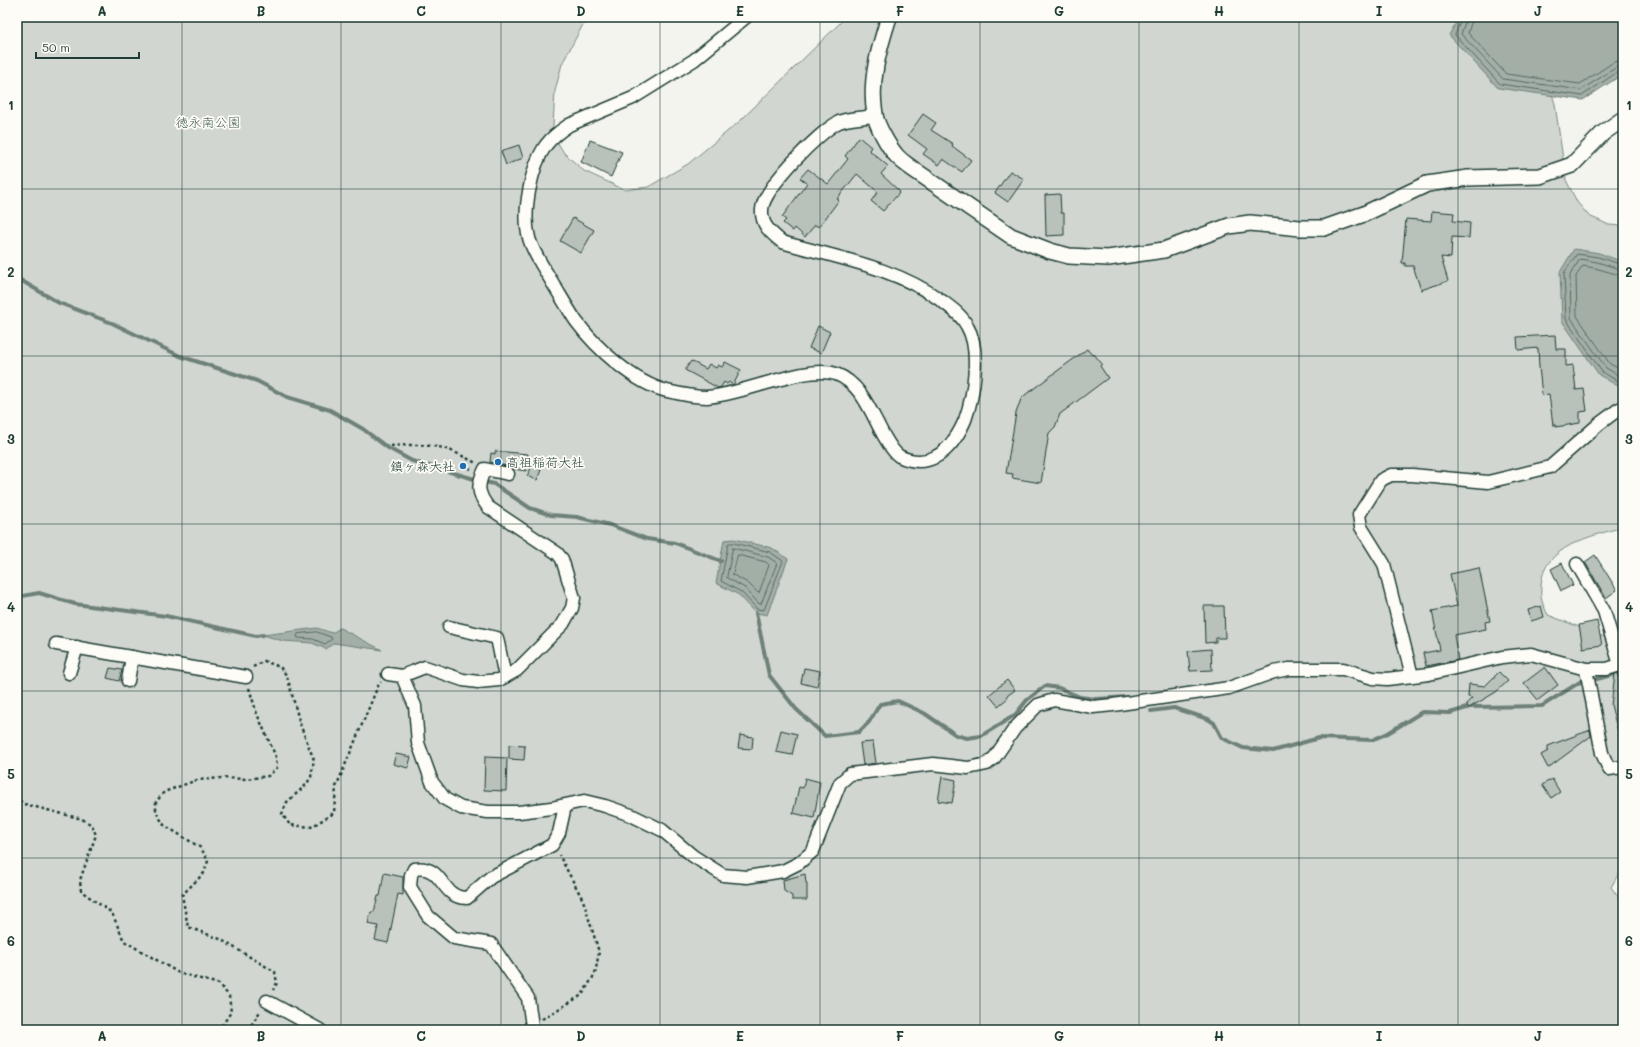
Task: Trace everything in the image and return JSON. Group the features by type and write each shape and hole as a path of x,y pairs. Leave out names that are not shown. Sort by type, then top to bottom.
{"street":[{"path":"746,17 694,60 632,98 569,126 551,138 539,158 532,177 526,220 528,237 534,252 577,321 590,338 620,365 649,384 664,391 708,396 755,387 808,373 821,371 834,373 846,379 861,394 890,446 898,456 917,461 927,460 936,457 945,451 964,423 972,396 974,349 968,326 957,313 912,282 876,267 782,242 769,232 763,220 762,208 774,184 790,165 826,130 838,122 850,118 865,118 875,115"},
{"path":"889,17 882,37 873,83 875,115 880,129 895,155 910,167 1011,236 1034,246 1069,256 1108,258 1164,250 1229,226 1250,223 1300,228 1324,228 1364,214 1427,184 1468,178 1540,176 1572,165 1603,133 1623,119"},
{"path":"1412,676 1384,564 1361,527 1359,515 1381,480 1391,475 1412,475 1488,482 1550,467 1599,424 1619,409 1623,408"},
{"path":"388,674 402,676 425,667 463,680 478,682 499,680 517,670 563,624 572,608 574,598 562,559 556,553 488,507 481,499 479,488 485,469 508,474"},
{"path":"402,676 415,706 418,743 432,782 445,799 461,808 488,812 520,812 584,802 605,806 631,815 662,830 693,856 724,875 747,878 783,871 800,863 813,851 840,783 850,774 933,764 968,768 986,764 995,757 1015,728 1038,705 1054,700 1093,707 1113,705 1230,688 1274,672 1289,669 1342,669 1373,678 1387,679 1429,674 1502,658 1531,654 1586,669 1607,670 1621,665 1604,611 1578,564"},
{"path":"448,627 497,638 506,677"},
{"path":"56,644 246,677"},
{"path":"69,673 77,648"},
{"path":"128,681 132,657"},
{"path":"1586,669 1602,753 1610,775 1623,773"},
{"path":"1609,769 1623,767"},
{"path":"531,1028 528,998 491,944 454,938 428,916 410,887 411,875 414,869 421,868 437,874 451,894 459,898 467,898 491,877 552,845 559,833 565,806"},
{"path":"267,1001 320,1030"}],"path":[{"path":"390,446 438,446 464,457 485,469"},
{"path":"248,1030 277,983 275,972 220,939 188,927 182,895 204,873 208,861 201,848 164,825 156,812 156,802 164,792 197,780 222,778 247,779 268,776 277,768 276,757 257,714 246,677 252,668 264,661 280,667 287,676 300,724 314,760 311,777 306,785 287,802 282,814 290,825 311,827 334,813 336,787 378,686 388,674"},
{"path":"17,788 18,800 24,804 82,819 92,825 96,835 80,880 81,891 112,913 124,941 179,973 219,984 230,996 231,1012 219,1030"},
{"path":"531,1028 582,995 595,974 599,952 583,900 552,845"},
{"path":"17,1024 38,1030"}],"green space":[{"name":"徳永南公園","path":"17,17 587,17 562,64 555,91 553,126 556,140 564,153 584,171 625,190 648,187 688,164 740,121 846,17 1520,17 1543,64 1555,104 1566,180 1577,202 1589,216 1609,225 1623,226 1623,527 1584,539 1559,552 1550,561 1544,572 1541,586 1541,597 1542,603 1548,615 1600,635 1623,648 1623,869 1611,887 1620,900 1623,900 1623,1030 17,1030"}],"water":[{"path":"1459,17 1623,17 1623,74 1583,100 1498,88 1449,35"},
{"path":"1574,249 1599,253 1623,262 1623,389 1599,375 1562,321 1560,272"},
{"path":"734,539 772,548 788,559 767,615 756,613 739,595 716,583 724,540"},
{"path":"317,628 332,633 340,628 382,650 334,643 326,649 312,643 283,641 263,635"}],"building":[{"path":"923,114 936,123 931,130 953,144 952,146 971,160 962,172 943,159 939,165 923,154 927,149 908,135"},
{"path":"859,137 871,147 869,150 888,166 881,174 900,192 883,211 871,201 878,192 857,174 837,199 839,200 819,227 815,225 805,237 795,228 793,231 783,223 786,220 782,217 807,183 800,178 808,169 828,184 848,159 845,156"},
{"path":"590,140 622,152 611,177 581,162"},
{"path":"519,145 523,158 506,165 501,151"},
{"path":"1010,171 1024,179 1008,202 995,193"},
{"path":"1060,194 1061,213 1064,213 1064,235 1046,236 1045,195"},
{"path":"1432,211 1454,213 1453,221 1470,223 1469,238 1452,237 1451,258 1441,257 1448,281 1421,290 1413,266 1405,266 1405,263 1402,263 1406,219 1431,221"},
{"path":"573,218 594,230 581,253 560,241"},
{"path":"818,326 830,332 821,353 809,348"},
{"path":"1555,335 1556,349 1566,349 1566,366 1573,365 1576,390 1584,389 1587,411 1580,412 1580,423 1556,427 1556,425 1553,425 1549,394 1542,395 1538,348 1518,350 1517,337"},
{"path":"1087,349 1092,355 1094,354 1102,364 1100,366 1108,378 1060,414 1055,427 1049,433 1041,483 1012,478 1013,474 1006,473 1016,413 1021,399"},
{"path":"691,361 706,369 709,364 716,368 718,365 722,367 725,362 741,370 733,385 729,382 727,384 724,382 721,387 718,388 685,370"},
{"path":"495,451 528,454 526,471 490,462 491,453 495,454"},
{"path":"532,466 541,470 537,480 527,476"},
{"path":"1595,555 1617,590 1606,598 1585,562"},
{"path":"1562,563 1573,585 1561,591 1551,569"},
{"path":"1479,568 1490,621 1485,622 1486,629 1454,635 1458,660 1426,666 1423,653 1440,650 1432,611 1457,606 1450,574"},
{"path":"1204,606 1224,606 1225,638 1216,638 1216,642 1205,643"},
{"path":"1541,606 1544,617 1531,621 1528,610"},
{"path":"1597,621 1602,645 1583,648 1579,625"},
{"path":"1211,649 1212,670 1190,671 1188,651"},
{"path":"1545,667 1558,685 1538,700 1524,683"},
{"path":"110,668 122,670 119,681 107,678"},
{"path":"804,668 820,671 817,687 801,683"},
{"path":"1499,672 1508,681 1496,692 1469,708 1466,704 1472,698 1468,697 1469,684 1485,686"},
{"path":"1618,673 1623,693 1623,735 1619,736 1611,705 1615,674"},
{"path":"1007,680 1015,690 998,706 989,695"},
{"path":"781,730 797,734 792,755 776,752"},
{"path":"1590,730 1591,736 1548,768 1541,755 1548,751 1548,746"},
{"path":"740,735 753,737 752,749 738,748"},
{"path":"873,742 876,763 863,765 860,743"},
{"path":"509,745 525,746 524,760 509,759"},
{"path":"396,754 411,757 408,768 393,764"},
{"path":"485,757 507,758 506,791 484,790"},
{"path":"942,777 956,780 952,803 938,801"},
{"path":"805,778 820,782 814,818 793,813 799,787 803,788"},
{"path":"1552,779 1560,792 1551,798 1542,785"},
{"path":"384,873 403,877 403,895 398,894 388,943 375,940 378,926 368,924 371,912 374,912 378,896 380,896"},
{"path":"805,874 807,883 807,900 792,900 792,896 784,891 783,880"}],"waterway":[{"path":"17,278 59,303 112,323 180,356 257,381 287,397 330,410 363,429 388,448 412,461 478,480"},
{"path":"481,481 494,484 530,508 551,515 577,517 610,525 647,539 675,543 721,561"},
{"path":"17,597 39,593 75,604 166,616 256,636 263,635"},
{"path":"756,613 769,675 796,709 825,736 859,732 869,722 880,704 898,701 924,713 956,735 967,738 981,736 1015,715 1027,700 1045,686 1059,688 1080,697 1096,699 1128,697"},
{"path":"1597,679 1623,672"},
{"path":"1151,711 1174,708 1208,719 1214,723 1222,738 1243,748 1273,751 1319,738 1372,740 1388,733 1422,712 1450,713 1470,707 1542,706 1583,680"}],"place":[{"name":"高祖稲荷大社","path":"498,462"},
{"name":"鎮ヶ森大社","path":"463,466"}]}
